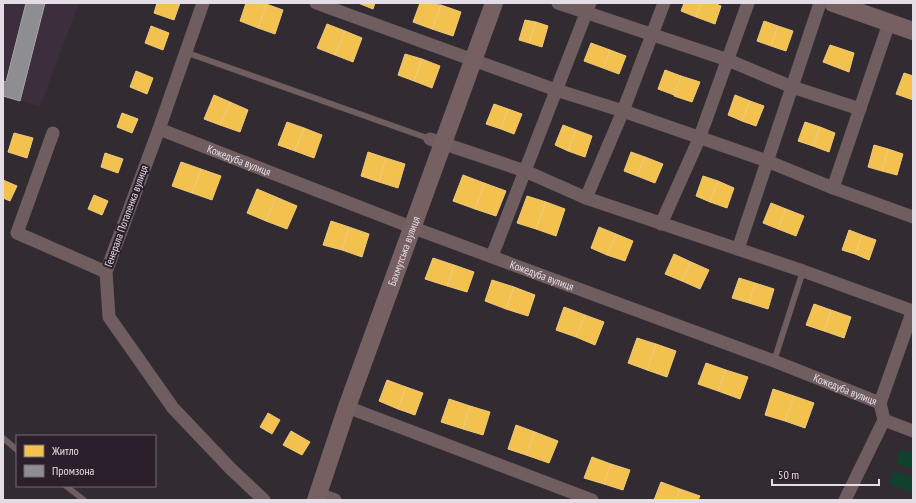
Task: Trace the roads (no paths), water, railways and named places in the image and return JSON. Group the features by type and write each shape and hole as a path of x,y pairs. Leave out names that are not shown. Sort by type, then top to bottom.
{"main road":[{"name":"Бахмутська вулиця","path":"317,497 347,407 411,227 436,141 474,60 494,3"},
{"path":"833,3 913,31"}],"street":[{"name":"Генерала Потапенка вулиця","path":"202,3 159,129 106,272 109,317 173,408 231,469 264,500"},
{"path":"316,3 556,90 623,111 767,162 913,217"},
{"path":"558,3 588,8 652,35 728,60 792,88 860,109"},
{"path":"586,198 623,111 664,3"},
{"path":"661,224 699,139 748,3"},
{"path":"738,249 820,3"},
{"path":"492,256 588,8"},
{"path":"833,188 889,23"},
{"name":"Кожедуба вулиця","path":"159,129 411,227 774,361 880,403 884,420 913,431"},
{"path":"53,134 17,233 106,272"},
{"path":"436,141 525,171 586,198 803,271 913,311 880,403"},
{"path":"347,407 592,500"},
{"path":"845,500 884,420"},
{"path":"317,497 335,500"}],"lane":[{"path":"185,52 436,141"},
{"path":"774,361 803,271"},
{"path":"3,438 16,449"},
{"path":"67,487 84,500"}]}
